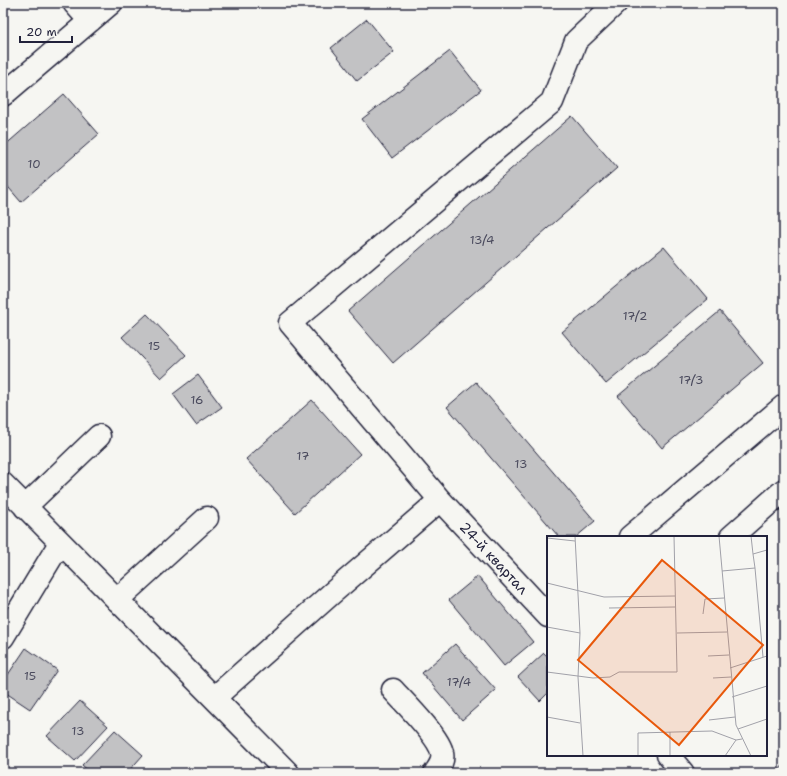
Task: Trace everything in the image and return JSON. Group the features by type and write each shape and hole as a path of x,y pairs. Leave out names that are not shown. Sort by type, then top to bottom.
{"street":[{"path":"74,3 90,21"},
{"path":"3,95 111,3"},
{"name":"24-й квартал","path":"547,611 440,500 290,323 552,102 576,41 616,3"},
{"path":"631,536 784,406"},
{"path":"25,507 99,436"},
{"path":"3,484 288,773"},
{"path":"732,536 784,490"},
{"path":"214,698 440,500"},
{"path":"117,600 207,518"},
{"path":"3,637 60,543"},
{"path":"393,690 438,742 443,754 442,764 435,773"},
{"path":"669,756 683,773"}],"building":[{"path":"367,19 394,52 357,81 331,48"},
{"path":"450,51 481,90 392,158 362,119"},
{"path":"64,94 99,134 21,202 3,181 3,147"},
{"path":"572,116 617,168 393,363 348,311"},
{"path":"664,247 708,299 606,384 562,332"},
{"path":"720,311 763,363 662,448 618,396"},
{"path":"147,314 186,355 161,378 122,337"},
{"path":"198,375 222,407 196,425 173,394"},
{"path":"476,382 595,521 577,536 558,536 447,407"},
{"path":"312,400 360,454 295,513 246,459"},
{"path":"478,576 533,642 504,666 449,600"},
{"path":"455,644 496,690 462,720 422,673"},
{"path":"26,648 57,670 30,709 3,691 3,682"},
{"path":"544,653 547,656 547,694 540,701 518,677"},
{"path":"80,701 108,726 75,761 47,736"},
{"path":"115,730 143,755 127,773 91,773 82,765"},
{"path":"784,765 784,773 775,773"}]}
